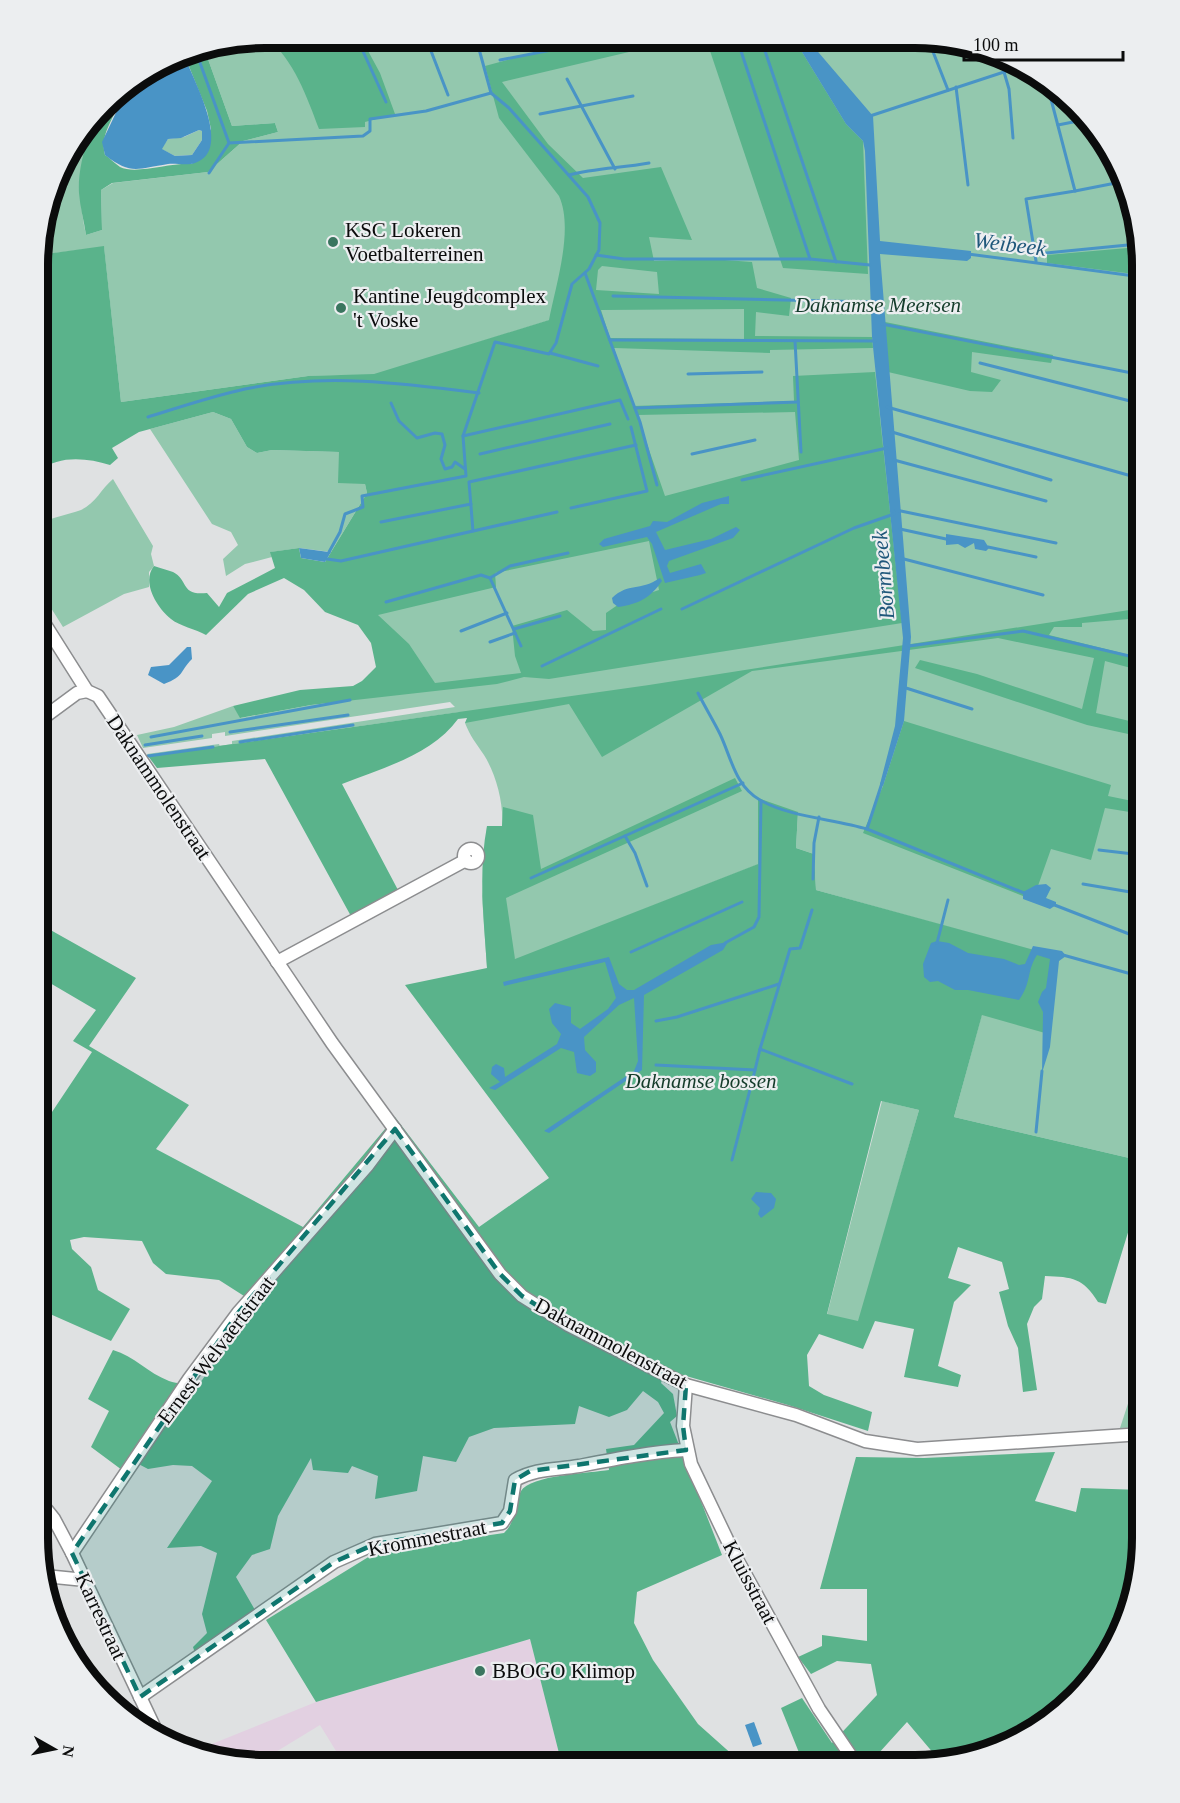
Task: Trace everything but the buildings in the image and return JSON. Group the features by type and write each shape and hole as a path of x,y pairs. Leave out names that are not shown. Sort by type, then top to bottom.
{"street":[{"name":"Daknammolenstraat","path":"48,629 87,691 98,696 277,962 395,1129 500,1274 522,1296 568,1325 686,1385 796,1415 865,1441 917,1449 1132,1435"},
{"path":"48,714 77,693 87,691"},
{"path":"277,962 466,860"},
{"name":"Ernest Welvaertstraat","path":"72,1553 189,1379 233,1321 368,1165 395,1129"},
{"name":"Kluisstraat","path":"686,1385 683,1426 686,1449 749,1581 819,1709 850,1755"},
{"name":"Krommestraat","path":"140,1697 334,1562 375,1544 502,1523 510,1511 515,1480 530,1471 576,1467 656,1452 686,1449"},
{"name":"Karrestraat","path":"48,1512 72,1553 153,1724"},
{"path":"52,1577 85,1580"}],"highlighted area":[{"path":"395,1129 500,1274 522,1296 568,1325 686,1385 683,1426 686,1450 530,1471 515,1480 510,1511 502,1523 375,1544 334,1562 140,1697 72,1553 238,1313"}],"shaded area":[{"name":"BBOGO Klimop","path":"530,1639 559,1755 338,1755 320,1725 271,1755 251,1755 205,1747 316,1702"}],"green space":[{"name":"Daknamse Meersen","path":"251,48 929,48 971,55 1011,70 1036,85 1069,111 1095,144 1110,169 1125,209 1132,251 1132,1159 954,1117 982,1014 1045,1032 1056,957 816,890 814,854 796,848 798,812 759,864 515,960 515,958 487,968 482,896 487,826 502,826 502,808 492,771 467,728 465,723 468,719 460,712 232,744 232,741 455,707 450,702 225,736 225,732 212,734 212,738 143,748 137,735 174,727 233,706 241,718 311,705 436,689 345,601 550,320 374,375 308,376 121,402 104,247 48,254 55,209 70,169 89,138 84,157 81,187 86,235 102,230 101,190 113,183 208,172 243,141 278,132 275,123 232,126 207,56"},
{"path":"277,48 366,48 380,73 395,114 365,122 365,127 319,129 304,92 285,57"},
{"path":"551,48 628,48 629,52 502,82 548,144 583,178 661,167 692,240 649,237 654,261 711,259 752,262 757,288 791,298 789,316 756,312 755,336 872,337 873,348 770,350 770,353 614,348 633,406 794,401 793,376 875,372 902,623 549,679 524,677 497,684 311,705 240,718 233,706 300,690 353,686 362,681 376,667 371,643 358,625 325,612 304,590 284,578 248,594 206,635 178,624 166,614 152,594 150,572 154,566 173,572 189,590 207,593 219,607 227,593 275,568 270,552 299,548 301,558 325,562 367,493 365,484 338,483 339,452 272,450 257,453 247,447 231,419 213,412 139,432 112,448 118,458 110,465 73,459 48,466 48,254 104,246 121,402 308,376 374,374 549,320 562,257 565,224 563,209 559,196 499,118 485,66","holes":["602,266 657,272 659,294 596,290 598,270","744,309 744,339 610,338 601,310","795,412 799,460 665,496 637,415","649,541 659,590 622,602 606,613 606,630 593,631 567,610 512,626 515,656 521,673 435,683 409,644 378,615 496,587 495,573"]},
{"path":"709,48 800,48 846,124 863,141 868,274 783,268"},
{"path":"207,56 232,126 275,123 278,132 243,141 208,172 112,183 101,190 102,230 86,235 79,193 84,151 87,141 111,111 118,105 107,130 105,155 120,167 135,170 192,164 211,129 207,111 188,63"},
{"path":"199,130 202,131 202,140 192,155 175,156 161,149 168,139 184,137"},
{"path":"1132,248 1132,274 1047,263 1047,255"},
{"path":"885,322 1053,355 1051,363 972,352 971,372 1001,380 992,392 970,391 888,372"},
{"path":"213,412 231,419 247,447 257,453 272,450 339,452 365,484 367,493 331,552 299,548 271,552 272,557 245,564 226,576 223,559 238,545 231,532 212,524 150,429"},
{"path":"113,479 153,546 151,554 154,566 149,572 149,587 124,594 63,627 48,603 48,521 81,510 95,500"},
{"path":"1132,610 1132,620 1082,623 1082,627 1054,627 1049,635 1132,656 1132,668 1105,661 1096,713 1132,722 1132,735 1087,725 915,668 920,660 977,674 1082,709 1094,658 998,638 752,671 602,757 569,704 465,723 467,718 458,719 435,742 420,751 342,784 398,890 352,918 265,759 157,768 148,756 649,685"},
{"path":"904,721 1111,785 1108,796 1132,801 1132,812 1105,808 1091,860 1051,849 1033,900 863,833 883,786"},
{"path":"219,744 220,746 148,756 147,754"},
{"name":"Daknamse bossen","path":"735,778 742,791 506,898 515,959 758,864 758,798 798,812 796,848 814,854 816,890 1056,956 1045,1033 982,1015 954,1117 1132,1159 1132,1220 1106,1304 1098,1302 1082,1283 1076,1280 1045,1276 1042,1299 1034,1307 1027,1324 1037,1390 1023,1392 1018,1348 1008,1326 999,1292 1009,1289 1002,1262 958,1247 948,1278 971,1285 954,1302 938,1366 961,1375 958,1387 904,1377 914,1329 875,1321 863,1349 819,1334 807,1355 809,1386 824,1395 872,1412 868,1431 788,1405 665,1370 661,1383 673,1394 677,1416 670,1422 722,1555 637,1592 634,1623 653,1660 698,1724 733,1755 559,1755 530,1639 316,1702 266,1620 370,1556 415,1546 504,1533 511,1523 521,1491 536,1481 609,1470 606,1449 634,1445 664,1413 658,1402 643,1391 627,1410 609,1417 579,1406 575,1424 494,1428 469,1437 456,1462 423,1456 417,1491 375,1499 378,1476 352,1466 348,1473 313,1470 311,1458 278,1516 270,1549 252,1555 236,1577 255,1610 195,1653 193,1647 207,1633 202,1614 217,1553 201,1546 167,1548 212,1481 192,1466 173,1465 148,1469 129,1459 122,1470 91,1447 109,1411 88,1399 113,1350 128,1356 154,1374 169,1381 198,1386 255,1303 219,1280 166,1274 153,1263 142,1241 84,1237 70,1240 72,1249 91,1267 98,1290 130,1309 111,1341 48,1313 48,1118 92,1052 73,1041 96,1010 48,982 48,929 136,978 89,1046 189,1105 156,1149 303,1227 395,1117 479,1227 549,1178 405,985 487,968 482,897 487,826 502,826 503,807 533,815 541,869","holes":["881,1101 919,1110 858,1321 827,1314"]},
{"path":"882,1101 919,1110 859,1322 827,1315"},
{"path":"1132,1391 1132,1427 1120,1428"},
{"path":"1055,1452 1035,1501 1076,1512 1081,1488 1132,1490 1132,1552 1128,1580 1110,1634 1095,1659 1069,1692 1036,1718 1011,1733 971,1748 934,1754 907,1722 877,1755 800,1755 781,1708 802,1698 832,1743 877,1695 871,1664 837,1661 811,1674 798,1657 822,1646 822,1635 867,1641 867,1589 820,1589 856,1457 924,1458"}],"water":[{"path":"800,48 815,48 873,116 880,241 971,251 971,258 967,261 880,254 911,637 904,721 883,786 880,784 895,726 903,638 872,337 865,151 863,141 846,124"},
{"path":"188,63 201,94 211,128 211,143 206,155 192,164 168,164 134,169 121,166 105,155 102,142 120,103 156,77","holes":["199,130 202,131 202,140 192,155 175,156 162,149 168,139 181,138"]},
{"path":"729,496 729,504 721,504 656,532 665,550 711,539 736,527 740,530 733,538 669,561 667,566 670,573 701,564 706,573 665,583 652,544 647,537 603,547 599,544 604,539 650,526 653,521 667,522 702,503"},
{"path":"946,534 984,540 989,548 986,551 975,549 974,543 965,548 958,544 946,545"},
{"path":"299,548 331,552 325,562 301,558"},
{"path":"660,578 662,581 658,587 643,599 618,607 613,603 612,598 618,593 646,585"},
{"path":"187,647 191,647 192,659 175,679 164,684 148,675 151,667 169,665"},
{"path":"1046,884 1051,888 1046,898 1056,902 1056,905 1050,909 1023,899 1023,892 1036,885"},
{"path":"937,941 949,943 968,953 1004,959 1019,965 1025,964 1033,946 1062,951 1066,956 1059,961 1050,1047 1042,1073 1043,1012 1038,1002 1046,988 1050,959 1037,955 1031,967 1026,988 1019,1000 968,990 955,990 938,981 930,982 924,977 923,964 931,943"},
{"path":"728,942 723,950 644,995 642,1070 549,1133 544,1131 634,1071 638,1061 634,998 619,1005 584,1037 585,1050 596,1062 596,1072 590,1076 577,1073 574,1052 561,1048 495,1090 489,1088 500,1082 491,1074 492,1067 496,1064 504,1068 505,1077 557,1044 561,1034 552,1023 549,1009 555,1003 571,1007 571,1023 580,1029 608,1009 616,998 605,962 504,986 503,982 609,957 619,984 627,990 634,990 711,945"},
{"path":"756,1192 771,1193 776,1199 774,1208 761,1218 758,1214 760,1208 751,1199"},
{"path":"754,1722 762,1744 753,1747 745,1725"}],"waterway":[{"path":"362,48 386,102"},
{"path":"430,48 448,95"},
{"path":"479,48 491,93"},
{"path":"500,60 562,48"},
{"path":"740,48 810,259"},
{"path":"764,48 836,262"},
{"path":"932,48 948,90"},
{"path":"199,59 229,143"},
{"path":"870,116 1010,70"},
{"path":"1004,72 1009,89 1013,138"},
{"path":"567,79 615,169"},
{"path":"956,87 968,185"},
{"path":"209,173 229,143 363,136 370,131 370,119 426,111 491,93 509,108 588,197 600,223 599,250 589,269 572,284 556,343 549,354 495,342 463,436 466,476 362,496 363,507 345,514 340,532 329,552"},
{"path":"1036,261 1026,199 1075,191 1050,95"},
{"path":"540,114 633,96"},
{"path":"1058,125 1077,121"},
{"path":"569,175 649,163"},
{"path":"1075,191 1115,183"},
{"path":"1036,254 1131,245"},
{"name":"Weibeek","path":"968,254 1132,276"},
{"path":"596,255 624,259 810,259 870,265"},
{"path":"585,273 640,422 657,485"},
{"path":"613,296 872,302"},
{"path":"882,324 1132,373"},
{"path":"610,340 875,341"},
{"path":"795,341 801,452"},
{"path":"550,353 598,366"},
{"path":"980,363 1132,401"},
{"path":"688,374 762,372"},
{"path":"148,417 245,389 304,381 392,383 479,393"},
{"path":"463,436 620,400 628,419"},
{"path":"635,408 798,402"},
{"path":"391,403 399,421 417,438 435,433 442,434 445,445 441,459 445,469 452,467 455,462 465,469"},
{"path":"887,407 1132,476"},
{"path":"480,454 610,424"},
{"path":"571,508 647,491 631,427"},
{"path":"892,432 1051,480"},
{"path":"692,454 755,440"},
{"path":"473,531 469,482 636,445"},
{"path":"742,480 887,448"},
{"path":"894,460 1046,501"},
{"path":"381,522 471,504"},
{"path":"896,510 1056,543"},
{"path":"327,559 341,561 557,512"},
{"path":"682,609 854,528 894,514"},
{"path":"900,529 946,539"},
{"path":"988,547 1036,557"},
{"path":"490,578 510,566 568,553"},
{"path":"900,558 1043,595"},
{"path":"386,602 481,575 490,578 521,646"},
{"path":"542,666 661,609"},
{"path":"461,631 507,613"},
{"path":"514,629 560,616"},
{"path":"909,646 1023,631 1132,657"},
{"path":"490,642 515,633"},
{"path":"906,688 972,709"},
{"path":"698,693 720,734 739,779 752,794 784,810 867,829"},
{"path":"151,737 350,700"},
{"path":"230,732 348,715"},
{"path":"240,742 353,725"},
{"path":"145,745 202,736"},
{"path":"148,756 213,747"},
{"path":"531,878 743,783"},
{"name":"Bormbeek","path":"882,783 867,829 1024,893"},
{"path":"725,943 754,927 759,917 761,801"},
{"path":"813,879 814,843 819,817"},
{"path":"625,836 635,853 647,886"},
{"path":"1099,850 1132,854"},
{"path":"1083,884 1132,892"},
{"path":"937,943 948,900"},
{"path":"631,952 742,902"},
{"name":"Bormbeek","path":"1052,904 1132,935"},
{"path":"760,1049 790,949 800,948 812,910"},
{"path":"1063,955 1132,974"},
{"path":"656,1021 677,1017 779,984"},
{"path":"755,1070 760,1049 852,1084"},
{"path":"656,1065 755,1070 732,1160"},
{"path":"1036,1132 1042,1071"}],"place":[{"name":"KSC Lokeren Voetbalterreinen","path":"333,242"},
{"name":"Kantine Jeugdcomplex 't Voske","path":"341,308"},
{"name":"BBOGO Klimop","path":"480,1671"}]}
